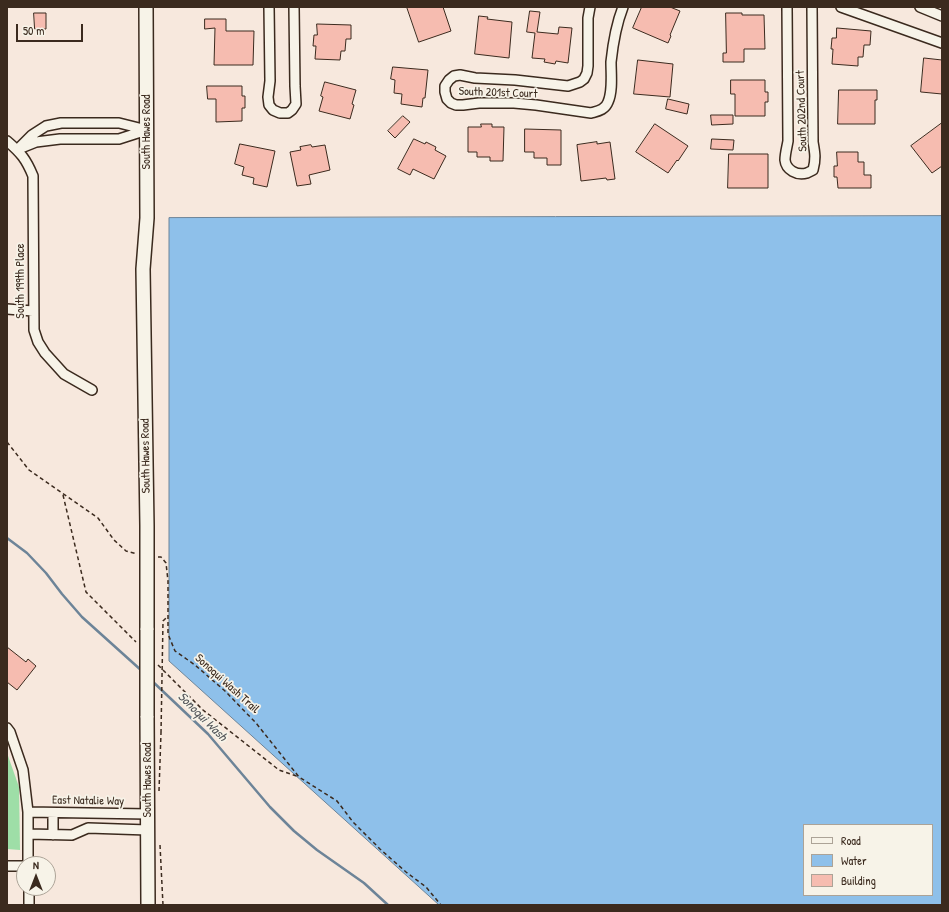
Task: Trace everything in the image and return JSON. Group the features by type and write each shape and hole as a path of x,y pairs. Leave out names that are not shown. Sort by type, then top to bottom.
{"main road":[{"name":"South Hawes Road","path":"146,7 147,218 143,269 147,518 148,905"}],"street":[{"path":"269,7 270,82 268,97 269,105 273,110 280,113 288,113 296,104 294,86 294,7"},
{"name":"South 201st Court","path":"590,7 588,18 587,74 580,82 568,86 515,80 475,78 460,75 454,76 445,86 447,99 451,103 463,106 479,102 514,103 591,113 599,111 605,107 609,101 613,42 623,7"},
{"name":"South 202nd Court","path":"787,7 788,141 785,160 788,167 797,173 807,173 813,170 815,162 812,134 812,7"},
{"path":"841,7 942,43"},
{"path":"920,7 942,16"},
{"path":"69,138 70,122"},
{"path":"17,150 32,135 46,126 60,123 119,123 147,130"},
{"path":"17,150 36,142 60,138 119,139 147,130"},
{"name":"South 199th Place","path":"7,141 27,162 33,176 34,330 38,342 45,353 64,374 92,390"},
{"path":"7,309 34,311"},
{"path":"7,728 10,732 23,770 28,812 28,856"},
{"name":"East Natalie Way","path":"28,812 148,814"},
{"path":"53,813 53,835"},
{"path":"28,834 72,835 88,828 148,830"}],"path":[{"name":"Sonoqui Wash Trail","path":"7,442 29,470 98,518 114,540 126,551 135,554 146,554 161,557 166,563 168,581 168,634 175,651 195,665 225,691 256,723 299,777 337,801 353,822 380,849 426,887 441,905"},
{"path":"159,796 163,621 168,616"},
{"path":"159,842 163,905"}],"green space":[{"path":"7,753 19,787 20,850 7,849"}],"water":[{"path":"942,216 942,905 439,905 169,661 169,218"}],"building":[{"path":"407,7 443,7 451,31 419,42"},
{"path":"642,7 670,7 680,11 668,43 633,28"},
{"path":"530,11 540,12 537,32 558,34 559,27 572,28 568,63 556,61 555,64 544,62 545,59 532,58 535,33 527,32"},
{"path":"34,13 46,13 46,29 35,29"},
{"path":"726,13 764,15 765,49 744,49 744,62 723,62 723,53 726,53"},
{"path":"479,16 488,17 487,19 512,22 509,58 475,54"},
{"path":"205,19 226,19 226,31 254,31 253,65 214,65 215,28 205,29"},
{"path":"317,24 351,25 351,39 346,39 345,51 341,51 340,60 315,59 316,46 313,46 314,35 317,35"},
{"path":"837,28 871,31 870,45 864,45 863,57 858,57 858,66 832,64 832,38 836,38"},
{"path":"924,58 942,60 942,94 921,92"},
{"path":"638,60 673,64 670,97 634,94"},
{"path":"393,67 428,70 425,98 423,98 422,107 401,104 402,94 394,93 395,80 391,79"},
{"path":"731,80 765,80 765,92 768,92 768,102 765,102 765,116 735,116 735,94 731,94"},
{"path":"325,82 356,90 350,119 319,111"},
{"path":"207,86 242,86 242,96 245,96 245,108 242,108 242,121 216,122 216,99 208,99"},
{"path":"839,90 877,90 877,100 875,100 875,124 838,124"},
{"path":"668,99 689,104 687,114 666,109"},
{"path":"711,115 733,115 733,124 712,125"},
{"path":"403,116 410,122 395,138 388,131"},
{"path":"942,123 942,166 932,173 911,146"},
{"path":"481,124 492,124 492,127 504,127 503,161 490,161 490,157 477,157 477,152 468,152 468,127 481,127"},
{"path":"655,124 688,146 668,173 636,152"},
{"path":"525,129 561,130 561,165 547,165 547,158 534,158 534,152 525,152"},
{"path":"414,139 425,144 426,142 436,147 435,150 446,156 434,179 413,169 410,175 398,169"},
{"path":"712,139 734,140 733,150 711,149"},
{"path":"597,142 597,144 610,142 615,179 607,180 606,178 581,181 577,145"},
{"path":"240,144 275,151 267,187 253,184 254,178 242,175 244,167 235,164"},
{"path":"311,145 312,147 325,145 330,170 309,175 311,184 297,186 290,152 301,150 300,147"},
{"path":"837,152 858,152 858,162 864,162 864,175 871,175 871,188 838,188 837,177 834,177 834,166 837,166"},
{"path":"729,154 768,154 768,188 728,188"},
{"path":"7,647 26,662 28,659 36,666 17,690 7,682"}],"waterway":[{"name":"Sonoqui Wash","path":"7,538 27,553 46,573 82,617 142,671"},
{"name":"Sonoqui Wash","path":"151,680 208,734 270,807 294,831 317,850 364,883 388,905"}]}
